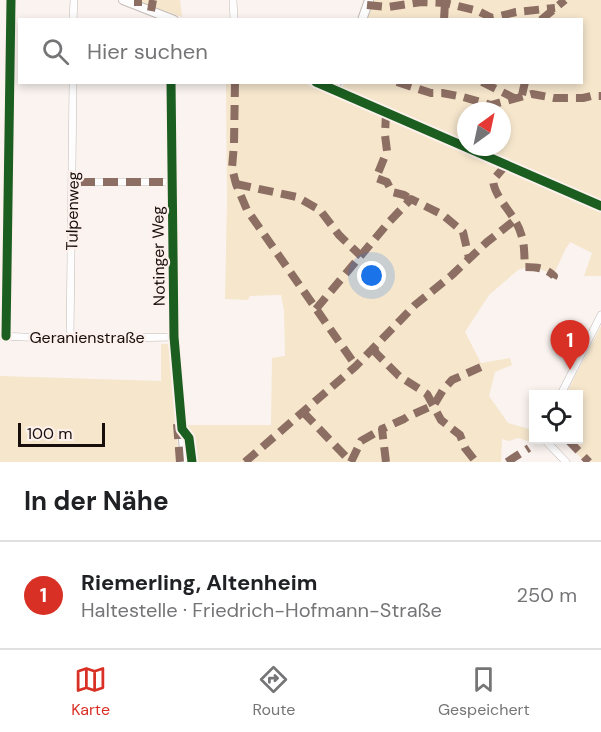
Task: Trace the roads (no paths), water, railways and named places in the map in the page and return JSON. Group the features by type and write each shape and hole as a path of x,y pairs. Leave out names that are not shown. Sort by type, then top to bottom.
{"street":[{"path":"3,336 9,182 11,0"},
{"path":"74,0 74,18"},
{"path":"123,0 168,18"},
{"path":"233,0 234,18"},
{"path":"363,18 369,0"},
{"name":"Tulpenweg","path":"70,339 73,84"},
{"name":"Notinger Weg","path":"171,84 174,337 185,462"},
{"path":"336,87 601,206"},
{"path":"0,181 9,182"},
{"path":"73,182 172,182"},
{"path":"563,390 601,315"},
{"name":"Geranienstraße","path":"3,336 70,339 174,337"},
{"path":"549,444 566,462"}],"place":[{"name":"Riemerling, Altenheim","path":"570,370"}]}
